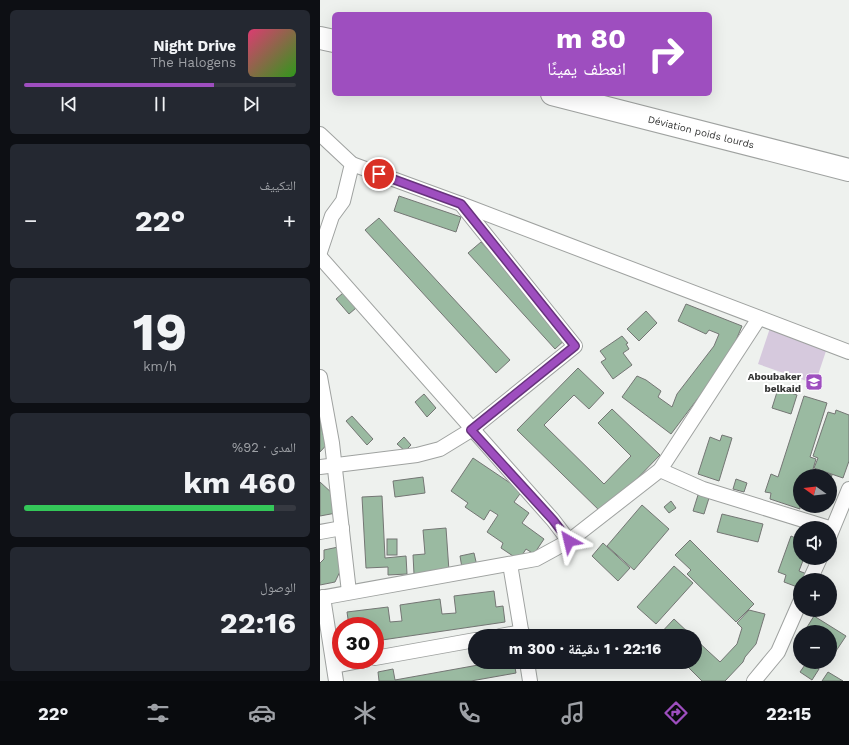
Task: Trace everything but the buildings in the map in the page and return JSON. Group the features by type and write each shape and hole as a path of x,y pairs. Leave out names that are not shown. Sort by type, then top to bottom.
{"main road":[{"path":"320,38 332,41"},
{"name":"Déviation poids lourds","path":"560,96 849,170"}],"street":[{"path":"320,134 352,164 849,352"},
{"path":"320,252 332,216 343,201 352,164"},
{"path":"320,467 334,464 417,455 440,449 471,430 575,346 461,204"},
{"path":"320,257 471,430 553,520 569,541"},
{"path":"332,655 321,597 536,559 569,541 660,470 759,318"},
{"path":"320,377 334,464 349,592"},
{"path":"660,470 703,489 800,521"},
{"path":"834,521 849,489"},
{"path":"320,532 342,528"},
{"path":"510,564 521,629"},
{"path":"754,681 778,652 793,617"},
{"path":"384,656 468,641"},
{"path":"334,669 336,681"},
{"path":"528,669 530,681"}],"shaded area":[{"path":"770,328 827,348 815,384 758,364"}],"place":[{"name":"Aboubaker belkaid","path":"814,382"}],"route":[{"path":"379,174 461,204 575,346 471,430 553,520 569,541"}]}
